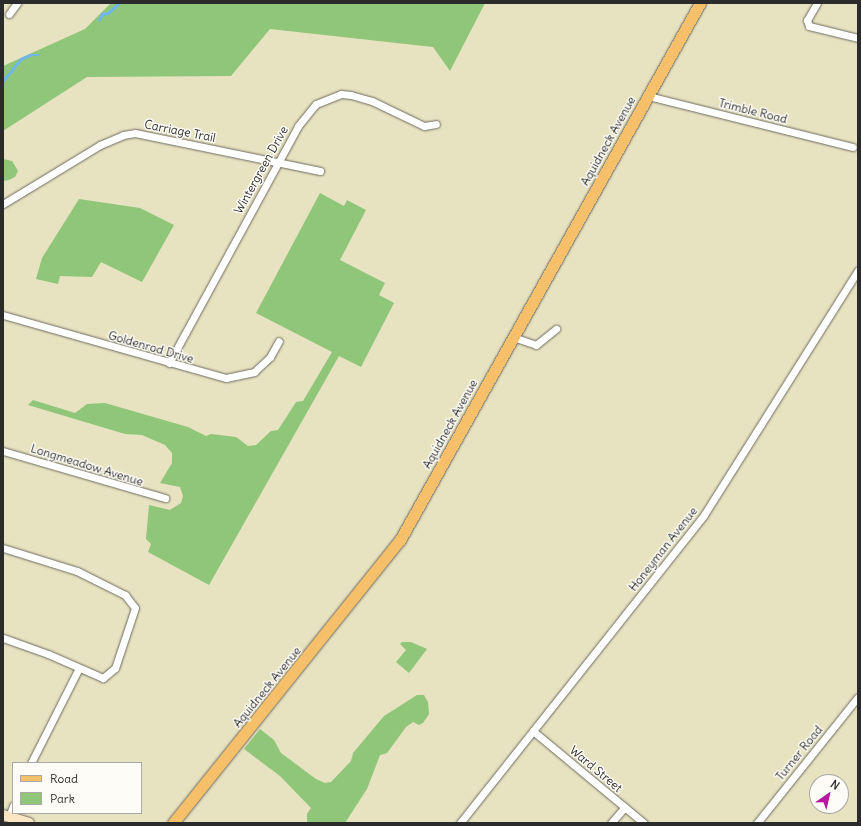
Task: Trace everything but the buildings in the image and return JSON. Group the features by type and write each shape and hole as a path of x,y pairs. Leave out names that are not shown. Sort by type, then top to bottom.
{"main road":[{"name":"Aquidneck Avenue","path":"173,823 400,540 700,3"},
{"path":"6,818 28,823"}],"street":[{"path":"9,14 17,3"},
{"path":"817,3 806,23 813,27 858,38"},
{"name":"Wintergreen Drive","path":"169,363 278,162 307,113 316,104 340,94 362,96 424,126 436,124"},
{"name":"Trimble Road","path":"648,96 853,147"},
{"name":"Carriage Trail","path":"3,204 100,145 122,135 147,134 320,171"},
{"name":"Honeyman Avenue","path":"460,823 704,515 858,270"},
{"name":"Goldenrod Drive","path":"3,315 215,377 234,378 254,372 262,366 279,341"},
{"path":"513,337 536,345 556,329"},
{"name":"Longmeadow Avenue","path":"3,451 165,498"},
{"path":"3,548 77,571 131,600 135,608 134,617 111,674 103,678 3,638"},
{"path":"32,762 79,668"},
{"name":"Turner Road","path":"757,823 858,697"},
{"name":"Ward Street","path":"533,731 644,823"},
{"path":"611,823 625,807"},
{"path":"6,818 12,808"}],"green space":[{"path":"111,3 485,3 450,71 433,47 270,29 231,76 87,77 3,131 3,66 85,29"},
{"path":"3,159 12,161 18,171 15,177 3,181"},
{"path":"320,193 344,206 347,200 366,210 340,260 385,283 379,295 394,303 361,367 339,356 209,585 148,552 151,544 146,539 149,505 170,510 181,503 183,496 180,487 160,483 172,463 172,453 165,445 142,435 125,434 28,405 33,400 75,413 87,404 105,403 188,427 206,436 211,434 236,437 248,446 256,445 271,431 278,430 296,402 303,401 332,352 256,313"},
{"path":"79,199 140,208 174,225 142,282 101,262 92,277 60,276 58,284 36,279 42,258"},
{"path":"402,642 411,642 427,649 409,673 396,662 406,650 400,644"},
{"path":"417,695 424,695 428,702 429,714 423,723 419,725 413,722 406,727 387,753 380,755 367,789 345,823 307,823 307,814 311,808 280,776 244,749 260,729 274,740 281,753 316,779 325,783 331,782 351,761 353,753 384,716"}],"waterway":[{"path":"99,20 102,14 108,13 119,3"},
{"path":"3,81 21,59 30,55 39,55"}]}
